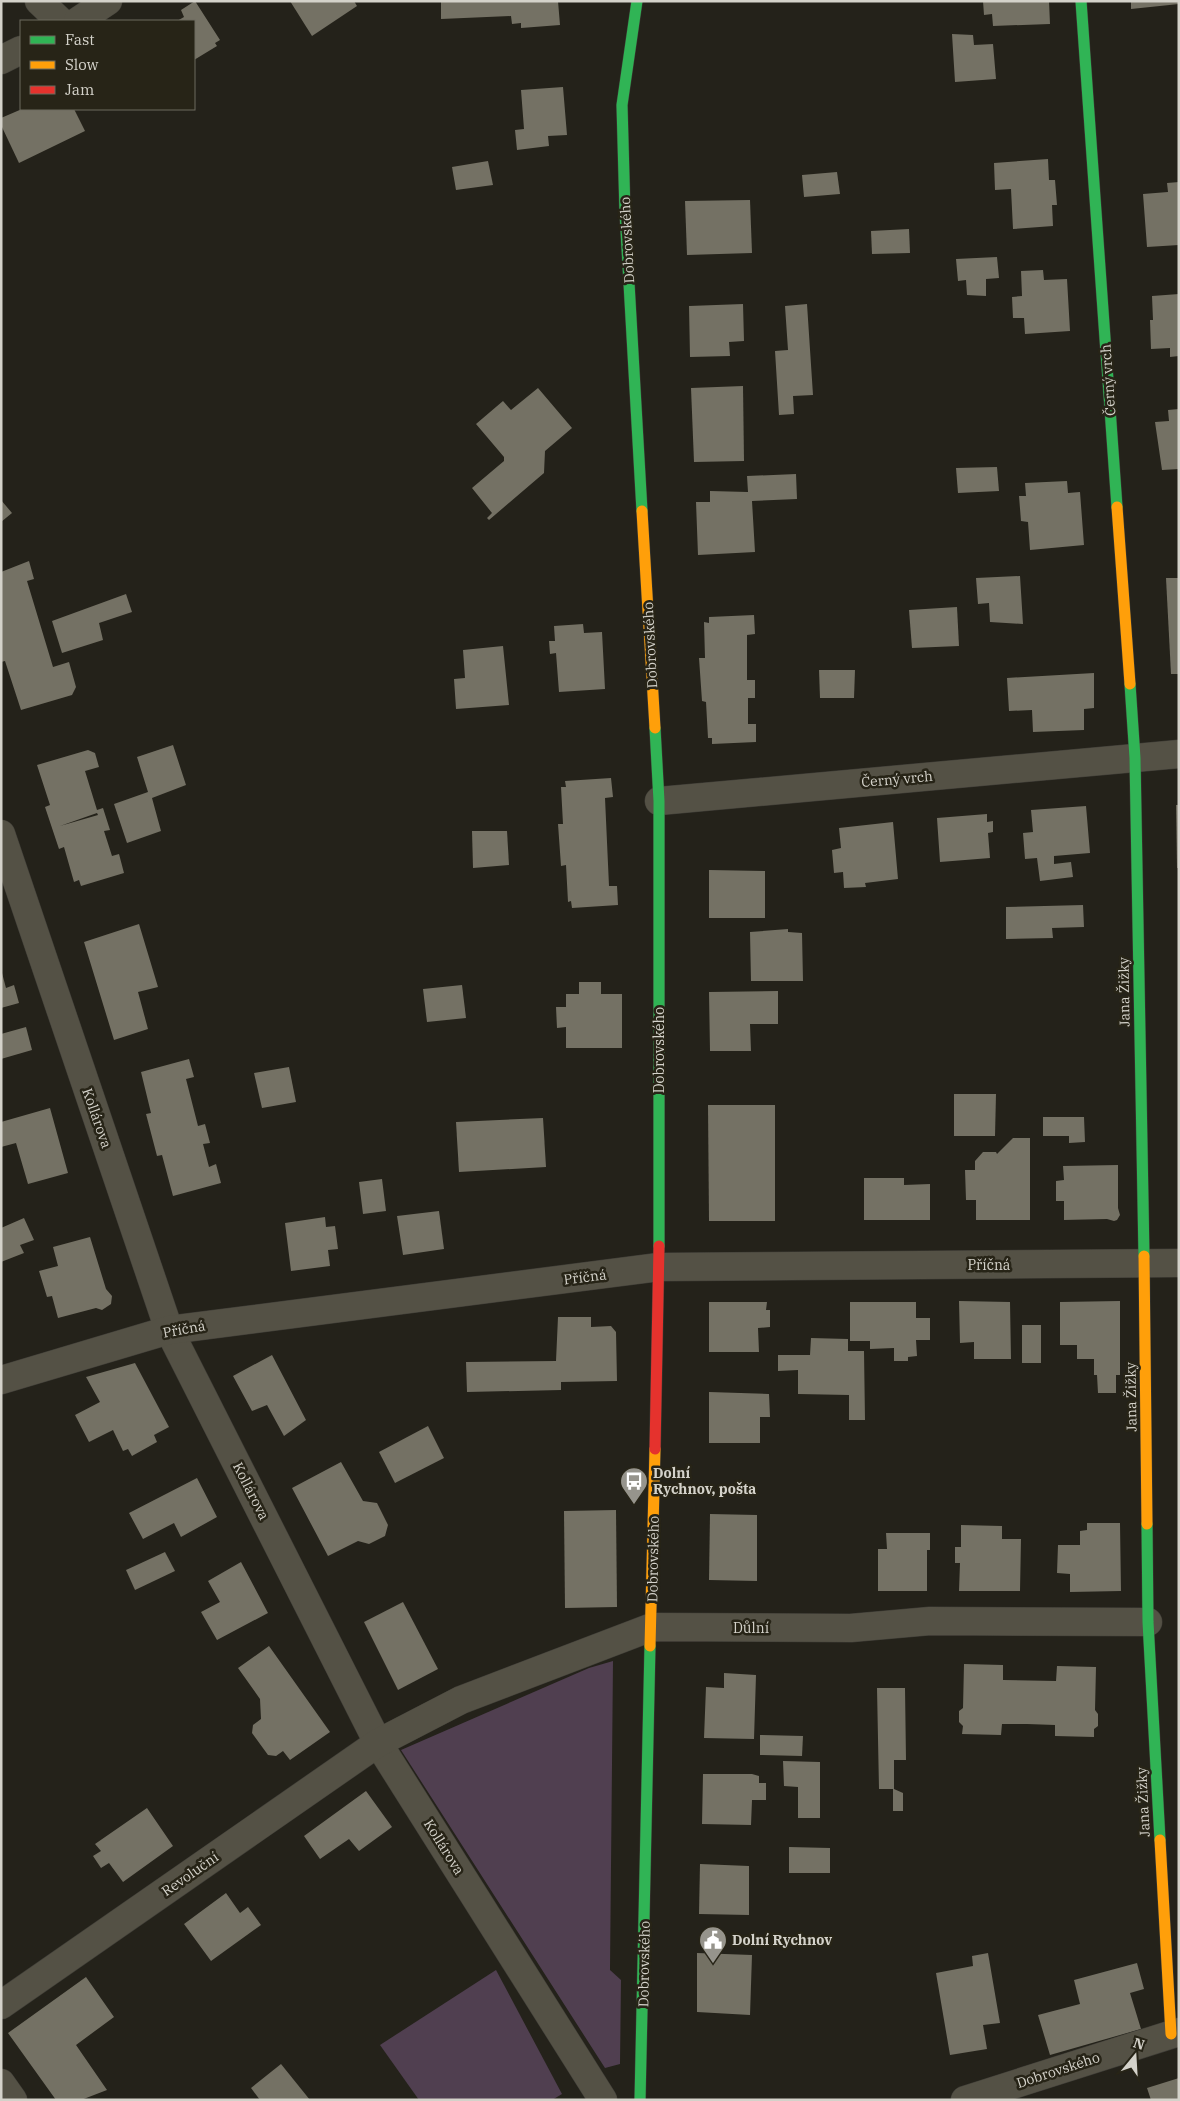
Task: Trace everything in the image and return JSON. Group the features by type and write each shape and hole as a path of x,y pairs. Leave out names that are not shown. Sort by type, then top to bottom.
{"street":[{"path":"39,1 59,20"},
{"path":"80,20 108,1"},
{"name":"Dobrovského","path":"637,1 622,105 625,213 658,801 658,1267 652,1627 640,2100"},
{"name":"Černý vrch","path":"1081,1 1135,758"},
{"path":"1,60 20,50"},
{"name":"Černý vrch","path":"658,801 1179,754"},
{"name":"Jana Žižky","path":"1135,758 1148,1622 1175,2033"},
{"name":"Kollárova","path":"1,834 169,1330 378,1743 603,2100"},
{"name":"Příčná","path":"1,1380 169,1330 658,1267 1179,1263"},
{"name":"Důlní","path":"378,1743 462,1700 652,1627 850,1628 930,1621 1148,1622"},
{"name":"Revoluční","path":"1,2005 378,1743"},
{"name":"Dobrovského","path":"965,2100 1175,2033"},
{"path":"1,2083 13,2100"}],"shaded area":[{"path":"613,1661 610,1970 621,1980 620,2064 605,2068 401,1750 589,1668"},
{"path":"496,1970 562,2094 552,2100 419,2100 380,2045"}],"building":[{"path":"195,1 220,40 215,43 217,46 195,59 195,20 179,20 184,17 181,10"},
{"path":"290,1 354,1 357,6 312,36"},
{"path":"441,1 558,1 560,25 521,28 521,23 512,24 511,16 441,19"},
{"path":"983,1 1049,1 1050,24 993,26 992,14 984,15"},
{"path":"1131,1 1179,1 1179,4 1131,9"},
{"path":"952,34 973,35 974,45 993,44 996,79 955,82"},
{"path":"563,87 567,135 548,136 549,146 517,150 515,130 524,129 521,90"},
{"path":"20,110 74,110 85,131 19,163 1,125 1,118"},
{"path":"1048,159 1049,180 1055,180 1057,205 1052,205 1053,226 1013,229 1011,189 995,190 994,163"},
{"path":"488,161 493,185 456,190 452,167"},
{"path":"837,172 840,194 804,197 802,175"},
{"path":"1179,182 1179,245 1147,247 1143,194 1168,192 1167,183"},
{"path":"750,200 752,253 687,255 685,201"},
{"path":"909,229 910,253 872,254 871,231"},
{"path":"997,257 999,278 986,279 986,296 967,295 966,280 958,281 956,259"},
{"path":"1043,270 1044,280 1067,279 1070,331 1025,334 1024,318 1013,318 1012,297 1022,296 1021,271"},
{"path":"1179,294 1179,356 1170,357 1170,348 1151,349 1150,320 1153,320 1152,296"},
{"path":"743,304 744,341 729,342 730,356 690,357 689,306"},
{"path":"807,304 813,395 793,396 794,414 779,415 775,351 788,350 785,306"},
{"path":"743,386 744,461 694,462 691,388"},
{"path":"538,388 572,428 545,451 544,473 489,520 487,518 492,513 472,488 504,461 504,457 476,424 503,401 511,410"},
{"path":"1179,409 1179,469 1162,470 1155,422 1169,421 1168,410"},
{"path":"997,467 999,491 958,493 956,468"},
{"path":"796,474 797,499 752,501 755,552 698,555 696,502 710,502 710,491 748,492 747,476"},
{"path":"1067,481 1068,493 1080,492 1084,545 1030,550 1028,522 1021,521 1019,496 1026,496 1025,483"},
{"path":"1,500 12,513 1,522"},
{"path":"29,561 34,579 27,581 53,667 69,662 76,687 72,695 21,710 5,661 1,662 1,572"},
{"path":"1020,576 1023,624 990,622 989,603 978,604 976,578"},
{"path":"1166,578 1179,578 1179,674 1171,674"},
{"path":"126,594 132,612 99,623 103,640 62,653 52,621"},
{"path":"957,607 959,646 912,648 909,610"},
{"path":"754,615 755,634 747,635 747,680 755,680 755,698 748,698 748,724 756,724 756,742 712,744 712,738 708,738 706,702 702,701 699,658 705,658 704,622 709,623 709,617"},
{"path":"583,624 584,633 602,632 605,689 559,692 556,653 550,654 549,641 555,641 554,626"},
{"path":"503,646 509,705 456,709 454,679 465,678 463,650"},
{"path":"819,670 855,670 854,698 820,698"},
{"path":"1094,673 1094,708 1084,709 1084,730 1033,732 1032,710 1009,711 1007,678"},
{"path":"173,745 186,785 152,798 161,831 127,843 114,804 148,792 137,757"},
{"path":"88,750 95,753 99,767 85,771 97,810 103,808 110,830 104,831 112,856 119,854 124,873 81,886 79,880 74,882 64,847 59,849 45,807 50,805 37,765","holes":["97,813 98,815 60,826"]},
{"path":"611,778 613,797 605,798 609,886 617,886 618,905 572,908 571,901 568,902 566,865 561,866 558,824 563,824 561,787 566,787 565,781"},
{"path":"1176,805 1179,805 1179,868 1177,868"},
{"path":"1086,806 1090,853 1054,856 1054,864 1071,862 1073,877 1040,881 1037,858 1025,859 1023,833 1033,832 1031,810"},
{"path":"987,814 987,822 993,821 993,832 988,833 990,858 940,862 937,818"},
{"path":"893,822 898,879 865,883 866,887 844,888 843,872 834,873 832,850 841,848 839,828"},
{"path":"472,831 507,831 509,865 473,868"},
{"path":"709,870 765,871 765,918 709,918"},
{"path":"1083,905 1084,927 1052,928 1053,938 1006,939 1006,907"},
{"path":"139,924 158,987 138,992 148,1029 114,1040 84,942"},
{"path":"788,929 788,932 802,933 803,981 751,981 750,932"},
{"path":"2,973 6,988 14,985 19,1003 1,1008"},
{"path":"579,982 601,982 601,994 622,994 622,1048 566,1048 566,1027 557,1028 556,1007 566,1007 566,994 579,994"},
{"path":"462,985 466,1018 427,1022 423,989"},
{"path":"778,991 778,1024 750,1024 751,1051 710,1051 709,992"},
{"path":"26,1027 32,1050 1,1059 1,1034"},
{"path":"189,1059 194,1077 186,1079 198,1126 205,1124 210,1143 203,1144 209,1167 216,1164 221,1183 173,1196 162,1155 157,1156 146,1114 151,1113 141,1072"},
{"path":"289,1067 296,1102 262,1108 254,1073"},
{"path":"954,1094 996,1094 995,1136 954,1136"},
{"path":"708,1105 775,1105 775,1221 709,1221"},
{"path":"50,1108 68,1173 28,1184 16,1143 1,1147 1,1122"},
{"path":"1043,1117 1084,1117 1085,1142 1069,1143 1069,1136 1043,1136"},
{"path":"543,1118 546,1167 459,1172 456,1122"},
{"path":"1013,1138 1030,1138 1030,1220 976,1220 976,1200 966,1200 965,1170 975,1170 975,1161 983,1152 996,1152 997,1154"},
{"path":"1118,1165 1118,1208 1120,1215 1117,1220 1064,1220 1064,1201 1056,1201 1056,1181 1064,1180 1063,1166"},
{"path":"864,1178 904,1178 904,1185 930,1184 930,1220 864,1220"},
{"path":"382,1179 386,1211 363,1214 359,1182"},
{"path":"439,1211 444,1249 403,1255 397,1216"},
{"path":"325,1217 326,1227 335,1226 338,1249 328,1250 330,1266 291,1271 285,1223"},
{"path":"24,1218 34,1240 20,1245 24,1253 1,1262 1,1228"},
{"path":"90,1237 106,1289 112,1296 111,1304 102,1310 96,1308 58,1318 52,1296 47,1297 39,1271 58,1266 53,1247"},
{"path":"959,1301 1010,1302 1011,1359 974,1359 974,1342 960,1343"},
{"path":"1120,1301 1120,1375 1116,1375 1116,1393 1098,1393 1097,1375 1094,1375 1094,1359 1077,1359 1077,1345 1060,1345 1060,1302"},
{"path":"709,1302 767,1302 766,1310 770,1310 770,1327 758,1328 759,1352 709,1352"},
{"path":"850,1302 916,1302 916,1318 930,1318 930,1340 916,1340 917,1356 908,1357 908,1361 894,1361 894,1348 870,1349 870,1341 850,1341"},
{"path":"558,1317 591,1317 591,1327 611,1326 616,1332 617,1381 561,1382 561,1390 467,1392 466,1362 556,1361"},
{"path":"1022,1325 1041,1325 1041,1363 1022,1363"},
{"path":"811,1338 848,1339 848,1351 864,1351 865,1420 849,1420 849,1395 798,1394 798,1370 778,1371 778,1355 810,1355"},
{"path":"272,1355 306,1420 284,1436 267,1405 252,1411 233,1376"},
{"path":"135,1363 169,1427 154,1435 157,1442 132,1456 128,1449 123,1451 113,1430 89,1442 75,1415 100,1402 86,1377"},
{"path":"709,1392 769,1394 770,1417 760,1417 760,1443 709,1443"},
{"path":"428,1426 444,1458 395,1483 379,1452"},
{"path":"341,1462 363,1501 377,1503 388,1525 385,1536 369,1544 358,1541 328,1556 292,1488"},
{"path":"197,1478 217,1517 181,1537 174,1523 143,1539 129,1513"},
{"path":"616,1510 617,1607 565,1608 564,1511"},
{"path":"710,1514 757,1515 757,1581 709,1580"},
{"path":"1087,1523 1120,1523 1121,1591 1070,1592 1070,1574 1057,1573 1058,1545 1080,1545 1080,1531 1087,1530"},
{"path":"961,1525 1002,1526 1002,1539 1021,1539 1020,1591 959,1591 960,1563 955,1563 955,1547 961,1547"},
{"path":"886,1533 930,1533 930,1550 927,1550 927,1591 878,1591 878,1549 887,1549"},
{"path":"165,1552 175,1571 135,1590 126,1570"},
{"path":"241,1562 268,1613 217,1640 201,1612 220,1602 208,1581"},
{"path":"403,1602 438,1669 398,1690 364,1622"},
{"path":"269,1646 330,1732 290,1760 283,1751 276,1756 268,1755 252,1733 253,1725 261,1719 260,1699 238,1668"},
{"path":"964,1664 1003,1665 1003,1680 1056,1681 1057,1666 1096,1667 1095,1710 1098,1714 1098,1726 1094,1729 1094,1737 1055,1736 1055,1725 1027,1724 1002,1724 1001,1735 962,1734 963,1726 959,1722 959,1711 963,1708"},
{"path":"724,1673 756,1675 754,1739 704,1738 706,1687 724,1688"},
{"path":"877,1688 905,1688 906,1760 894,1760 894,1789 903,1793 903,1811 893,1811 893,1789 879,1789"},
{"path":"760,1735 803,1736 802,1756 760,1755"},
{"path":"783,1761 820,1762 820,1818 798,1818 798,1787 784,1786"},
{"path":"703,1774 752,1774 759,1776 759,1783 766,1783 766,1800 752,1800 751,1825 702,1824"},
{"path":"366,1791 392,1827 359,1851 349,1839 320,1859 304,1836"},
{"path":"147,1808 173,1846 123,1882 109,1863 101,1868 93,1856 101,1851 95,1844"},
{"path":"789,1847 830,1848 830,1873 789,1873"},
{"path":"700,1864 749,1866 749,1915 699,1914"},
{"path":"226,1893 240,1913 248,1907 261,1925 211,1961 184,1924"},
{"path":"697,1953 752,1955 750,2015 697,2012"},
{"path":"988,1953 1000,2023 983,2025 987,2049 950,2055 936,1973 973,1966 972,1956"},
{"path":"1137,1963 1144,1989 1130,1993 1141,2029 1050,2055 1038,2015 1080,2004 1074,1980"},
{"path":"86,1977 114,2017 76,2045 107,2090 81,2100 56,2100 8,2033"},
{"path":"281,2064 310,2100 260,2100 251,2088"},
{"path":"1179,2078 1179,2100 1151,2100 1147,2088"}],"traffic: fast":[{"path":"637,1 622,105 625,213 642,511"},
{"path":"1081,1 1117,507"},
{"path":"1130,684 1135,758 1144,1256"},
{"path":"655,728 659,801 659,1246"},
{"path":"1147,1524 1148,1622 1160,1840"},
{"path":"640,2100 650,1646"}],"traffic: slow":[{"path":"1117,507 1130,684"},
{"path":"642,511 655,728"},
{"path":"1144,1256 1147,1524"},
{"path":"650,1646 655,1449"},
{"path":"1160,1840 1171,2034"}],"traffic: jam":[{"path":"655,1449 659,1246"}],"place":[{"name":"Dolní Rychnov, pošta","path":"634,1505"},
{"name":"Dolní Rychnov","path":"713,1964"}]}
